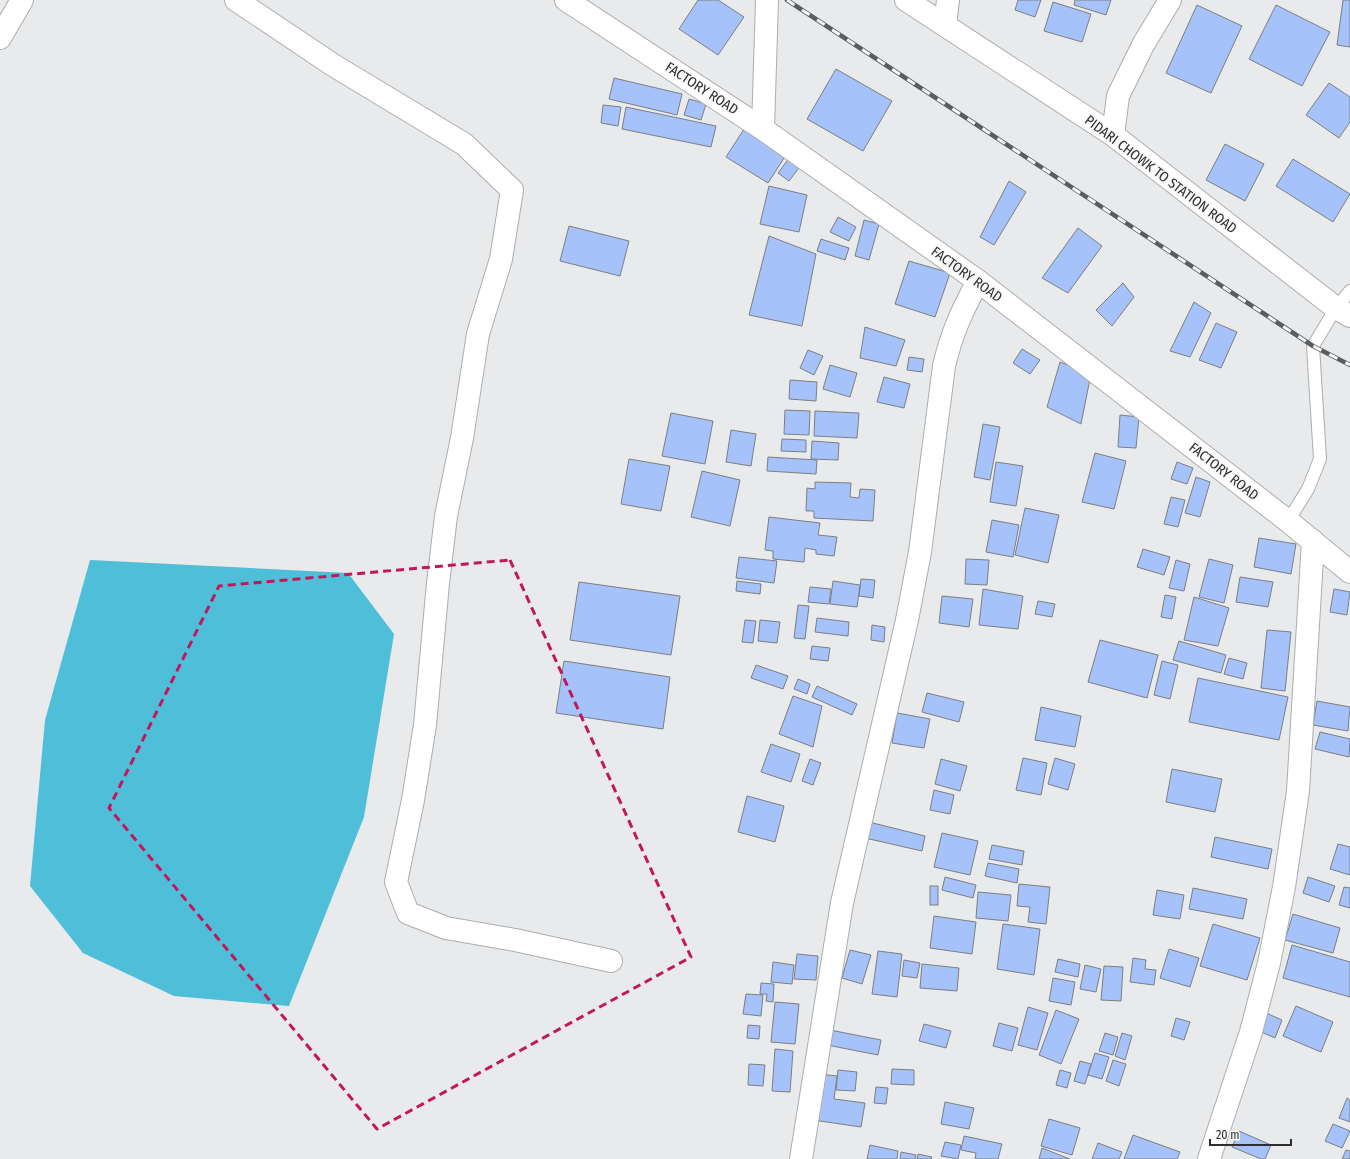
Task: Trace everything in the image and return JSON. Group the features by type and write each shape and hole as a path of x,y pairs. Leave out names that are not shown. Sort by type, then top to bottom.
{"street":[{"path":"0,38 22,0"},
{"path":"236,0 333,65 464,144 512,190 501,259 478,334 462,438 446,516 424,725 413,800 396,882 408,913 446,928 515,940 611,961"},
{"name":"FACTORY ROAD","path":"566,0 763,129 978,281 1288,521 1350,572"},
{"path":"763,129 767,0"},
{"name":"PIDARI CHOWK TO STATION ROAD","path":"906,0 1113,135 1343,312"},
{"path":"945,25 948,0"},
{"path":"1113,135 1118,96 1143,45 1170,0"},
{"path":"801,1159 842,903 906,628 920,552 944,366 950,339 958,317 978,281"},
{"path":"1210,1159 1253,1024 1269,963 1284,887 1298,791 1313,541"}],"lane":[{"path":"1288,521 1308,489 1320,459 1313,346 1343,312 1350,291"}],"highlighted area":[{"path":"510,560 691,957 377,1129 109,808 219,586"}],"water":[{"path":"90,560 348,573 394,634 364,817 289,1006 174,996 83,953 30,886 45,720"}],"building":[{"path":"698,0 718,0 744,17 718,55 679,29"},
{"path":"1018,0 1041,0 1035,17 1015,10"},
{"path":"1075,0 1111,0 1106,15 1074,5"},
{"path":"1343,0 1350,0 1350,47 1337,45"},
{"path":"1053,2 1091,14 1082,42 1044,31"},
{"path":"1197,5 1242,26 1211,93 1166,73"},
{"path":"1276,5 1330,32 1302,86 1249,59"},
{"path":"836,69 892,101 863,151 807,119"},
{"path":"614,78 682,94 677,115 609,99"},
{"path":"1329,83 1350,97 1350,122 1339,138 1306,115"},
{"path":"689,99 706,104 701,120 684,115"},
{"path":"603,105 621,107 618,126 601,123"},
{"path":"626,107 716,126 711,147 622,129"},
{"path":"746,126 788,152 768,183 726,157"},
{"path":"1225,144 1264,164 1245,201 1206,180"},
{"path":"790,157 801,165 789,181 778,173"},
{"path":"1293,159 1350,194 1333,222 1276,186"},
{"path":"1009,181 1026,192 994,245 980,237"},
{"path":"769,186 807,195 799,232 760,224"},
{"path":"838,217 856,227 849,241 830,232"},
{"path":"864,220 879,224 869,260 855,256"},
{"path":"569,226 629,241 620,276 560,261"},
{"path":"1078,228 1102,246 1068,293 1042,278"},
{"path":"769,236 816,254 802,326 749,315"},
{"path":"821,239 849,248 845,260 817,251"},
{"path":"909,261 950,273 935,317 895,304"},
{"path":"1123,283 1134,297 1112,326 1096,310"},
{"path":"1194,302 1211,313 1190,357 1170,351"},
{"path":"1216,323 1237,332 1221,368 1199,360"},
{"path":"865,327 905,340 896,366 860,358"},
{"path":"1022,349 1040,360 1030,374 1013,363"},
{"path":"808,350 823,356 814,375 800,368"},
{"path":"909,357 924,359 922,372 907,370"},
{"path":"1060,362 1091,374 1081,424 1047,407"},
{"path":"830,365 857,373 850,397 823,389"},
{"path":"884,377 910,384 904,408 877,402"},
{"path":"790,380 817,382 816,401 789,399"},
{"path":"785,410 810,411 809,435 784,434"},
{"path":"815,411 859,413 857,438 814,436"},
{"path":"671,413 713,421 705,464 662,456"},
{"path":"1120,415 1139,417 1136,448 1118,447"},
{"path":"983,424 1000,427 990,480 974,477"},
{"path":"731,430 756,434 751,466 726,462"},
{"path":"782,439 806,440 806,452 781,451"},
{"path":"812,441 839,443 838,460 811,459"},
{"path":"1095,453 1126,461 1114,509 1082,502"},
{"path":"768,457 817,460 816,474 767,471"},
{"path":"629,459 670,466 661,511 621,504"},
{"path":"996,462 1023,466 1016,506 990,502"},
{"path":"1177,462 1193,468 1187,484 1171,479"},
{"path":"702,471 740,480 730,526 691,517"},
{"path":"1196,477 1210,482 1200,517 1185,513"},
{"path":"815,482 851,483 850,497 859,498 860,489 875,490 873,521 814,518 814,511 806,511 807,488 815,489"},
{"path":"1171,497 1185,500 1178,527 1164,524"},
{"path":"1025,508 1059,515 1048,563 1015,555"},
{"path":"769,517 820,523 818,535 837,537 834,556 816,554 816,550 805,548 804,562 773,559 773,551 765,550"},
{"path":"992,520 1019,525 1013,557 986,552"},
{"path":"1259,538 1296,544 1291,574 1254,567"},
{"path":"1143,549 1170,557 1164,575 1137,567"},
{"path":"739,557 777,561 774,583 736,578"},
{"path":"966,559 989,560 987,585 965,584"},
{"path":"1209,559 1233,565 1224,603 1199,597"},
{"path":"1176,560 1190,564 1184,591 1169,588"},
{"path":"1240,577 1273,582 1268,607 1236,602"},
{"path":"861,579 875,580 873,598 859,596"},
{"path":"737,581 761,584 760,594 736,591"},
{"path":"833,581 860,585 857,607 830,604"},
{"path":"579,582 680,596 671,655 570,640"},
{"path":"810,587 831,589 829,604 808,602"},
{"path":"983,589 1023,596 1018,629 979,625"},
{"path":"1334,589 1350,592 1347,615 1330,612"},
{"path":"1165,595 1176,597 1172,619 1161,617"},
{"path":"942,596 973,599 969,627 939,623"},
{"path":"1194,597 1229,608 1218,646 1184,640"},
{"path":"1038,601 1055,604 1052,617 1035,614"},
{"path":"798,605 809,606 805,639 794,638"},
{"path":"817,618 849,622 848,636 815,632"},
{"path":"745,620 756,621 753,643 742,642"},
{"path":"760,620 780,622 777,643 758,641"},
{"path":"872,625 885,627 884,642 871,640"},
{"path":"1267,630 1291,632 1285,691 1261,688"},
{"path":"1100,640 1158,655 1147,698 1088,682"},
{"path":"1179,641 1226,655 1221,673 1173,660"},
{"path":"812,646 830,648 828,661 810,659"},
{"path":"1229,658 1247,663 1243,679 1224,674"},
{"path":"564,661 670,677 663,729 556,713"},
{"path":"1162,661 1178,665 1170,699 1154,695"},
{"path":"756,665 788,676 783,689 751,678"},
{"path":"1198,678 1288,697 1279,740 1189,722"},
{"path":"798,679 810,684 807,694 794,689"},
{"path":"817,686 857,704 852,715 812,697"},
{"path":"927,693 964,702 959,722 922,712"},
{"path":"793,696 822,706 813,747 779,734"},
{"path":"1317,701 1350,707 1348,731 1313,725"},
{"path":"1041,707 1081,716 1075,747 1035,740"},
{"path":"897,713 930,719 924,748 892,743"},
{"path":"1320,732 1350,739 1349,757 1315,749"},
{"path":"771,744 800,754 791,782 761,772"},
{"path":"1023,758 1047,763 1041,795 1016,790"},
{"path":"1055,758 1075,764 1068,790 1048,784"},
{"path":"810,759 821,763 813,785 802,781"},
{"path":"941,759 967,766 960,791 935,784"},
{"path":"1172,769 1222,779 1215,812 1166,802"},
{"path":"934,790 954,795 950,814 930,810"},
{"path":"747,796 784,806 775,842 738,832"},
{"path":"869,822 925,836 922,851 865,838"},
{"path":"942,833 978,841 970,875 934,867"},
{"path":"1215,837 1272,849 1268,869 1211,857"},
{"path":"1338,844 1350,847 1350,875 1330,869"},
{"path":"992,845 1024,851 1022,865 989,859"},
{"path":"988,863 1019,869 1017,883 985,876"},
{"path":"945,877 976,885 973,898 942,890"},
{"path":"1308,877 1335,886 1329,902 1303,893"},
{"path":"1019,884 1050,887 1046,924 1028,922 1030,907 1017,906"},
{"path":"930,886 938,886 938,905 930,905"},
{"path":"1344,887 1350,888 1350,908 1339,905"},
{"path":"1193,888 1247,899 1243,919 1189,909"},
{"path":"1157,890 1184,895 1180,919 1153,915"},
{"path":"978,892 1011,895 1008,921 976,918"},
{"path":"1293,914 1340,928 1333,953 1285,940"},
{"path":"934,916 976,922 972,954 930,948"},
{"path":"1003,924 1040,929 1034,975 997,969"},
{"path":"1213,924 1260,938 1247,980 1200,966"},
{"path":"1292,945 1350,962 1350,997 1283,978"},
{"path":"1169,949 1199,958 1190,987 1160,978"},
{"path":"850,950 871,955 862,984 842,978"},
{"path":"878,951 902,954 897,997 872,994"},
{"path":"797,954 818,956 816,980 794,979"},
{"path":"1133,958 1146,960 1145,969 1156,970 1154,985 1130,982"},
{"path":"1058,959 1080,964 1078,977 1055,972"},
{"path":"904,960 920,963 917,978 902,976"},
{"path":"773,962 794,965 792,984 771,982"},
{"path":"922,964 959,968 957,991 920,988"},
{"path":"1085,965 1101,969 1096,992 1080,989"},
{"path":"1104,966 1123,967 1121,1001 1101,1000"},
{"path":"1053,978 1075,982 1071,1005 1049,1001"},
{"path":"761,983 774,984 773,1002 766,1001 767,994 760,994"},
{"path":"746,994 763,995 761,1016 743,1014"},
{"path":"775,1002 799,1004 795,1044 771,1042"},
{"path":"1296,1006 1333,1022 1321,1052 1283,1036"},
{"path":"1028,1007 1048,1013 1037,1050 1018,1045"},
{"path":"1056,1010 1079,1019 1061,1064 1039,1055"},
{"path":"1266,1013 1282,1020 1275,1038 1259,1031"},
{"path":"1176,1018 1190,1022 1184,1040 1171,1036"},
{"path":"999,1023 1018,1028 1012,1051 993,1046"},
{"path":"924,1024 951,1031 946,1048 919,1041"},
{"path":"748,1025 760,1026 759,1039 747,1038"},
{"path":"830,1030 881,1040 878,1055 827,1045"},
{"path":"1105,1033 1118,1037 1113,1055 1099,1051"},
{"path":"1122,1033 1132,1036 1125,1060 1115,1056"},
{"path":"775,1049 793,1051 790,1092 772,1091"},
{"path":"1095,1053 1109,1057 1102,1079 1088,1075"},
{"path":"1113,1060 1126,1064 1119,1086 1106,1081"},
{"path":"1080,1061 1091,1064 1085,1084 1074,1081"},
{"path":"749,1064 765,1065 763,1086 748,1085"},
{"path":"892,1069 914,1070 914,1085 891,1084"},
{"path":"838,1070 857,1072 855,1091 836,1090"},
{"path":"1060,1070 1071,1073 1067,1088 1056,1085"},
{"path":"820,1074 837,1076 834,1099 865,1103 861,1127 813,1120"},
{"path":"876,1087 888,1088 886,1104 874,1103"},
{"path":"1347,1098 1350,1100 1350,1122 1339,1118"},
{"path":"945,1102 974,1108 969,1129 941,1124"},
{"path":"1049,1119 1080,1128 1072,1155 1041,1146"},
{"path":"1333,1124 1350,1131 1342,1148 1325,1141"},
{"path":"1239,1131 1271,1145 1265,1159 1261,1159 1232,1147"},
{"path":"1133,1135 1180,1152 1177,1159 1124,1159"},
{"path":"964,1136 1002,1144 998,1159 975,1159 976,1153 961,1150"},
{"path":"945,1142 961,1145 958,1159 941,1156"},
{"path":"1098,1143 1122,1152 1119,1159 1092,1159"},
{"path":"870,1145 898,1151 897,1159 867,1159"},
{"path":"1042,1148 1070,1159 1039,1159"},
{"path":"1346,1150 1350,1151 1350,1159 1342,1159"},
{"path":"901,1152 916,1155 915,1159 900,1159"},
{"path":"918,1154 932,1157 931,1159 917,1159"}],"railway":[{"path":"787,0 1313,346 1350,365"}]}
